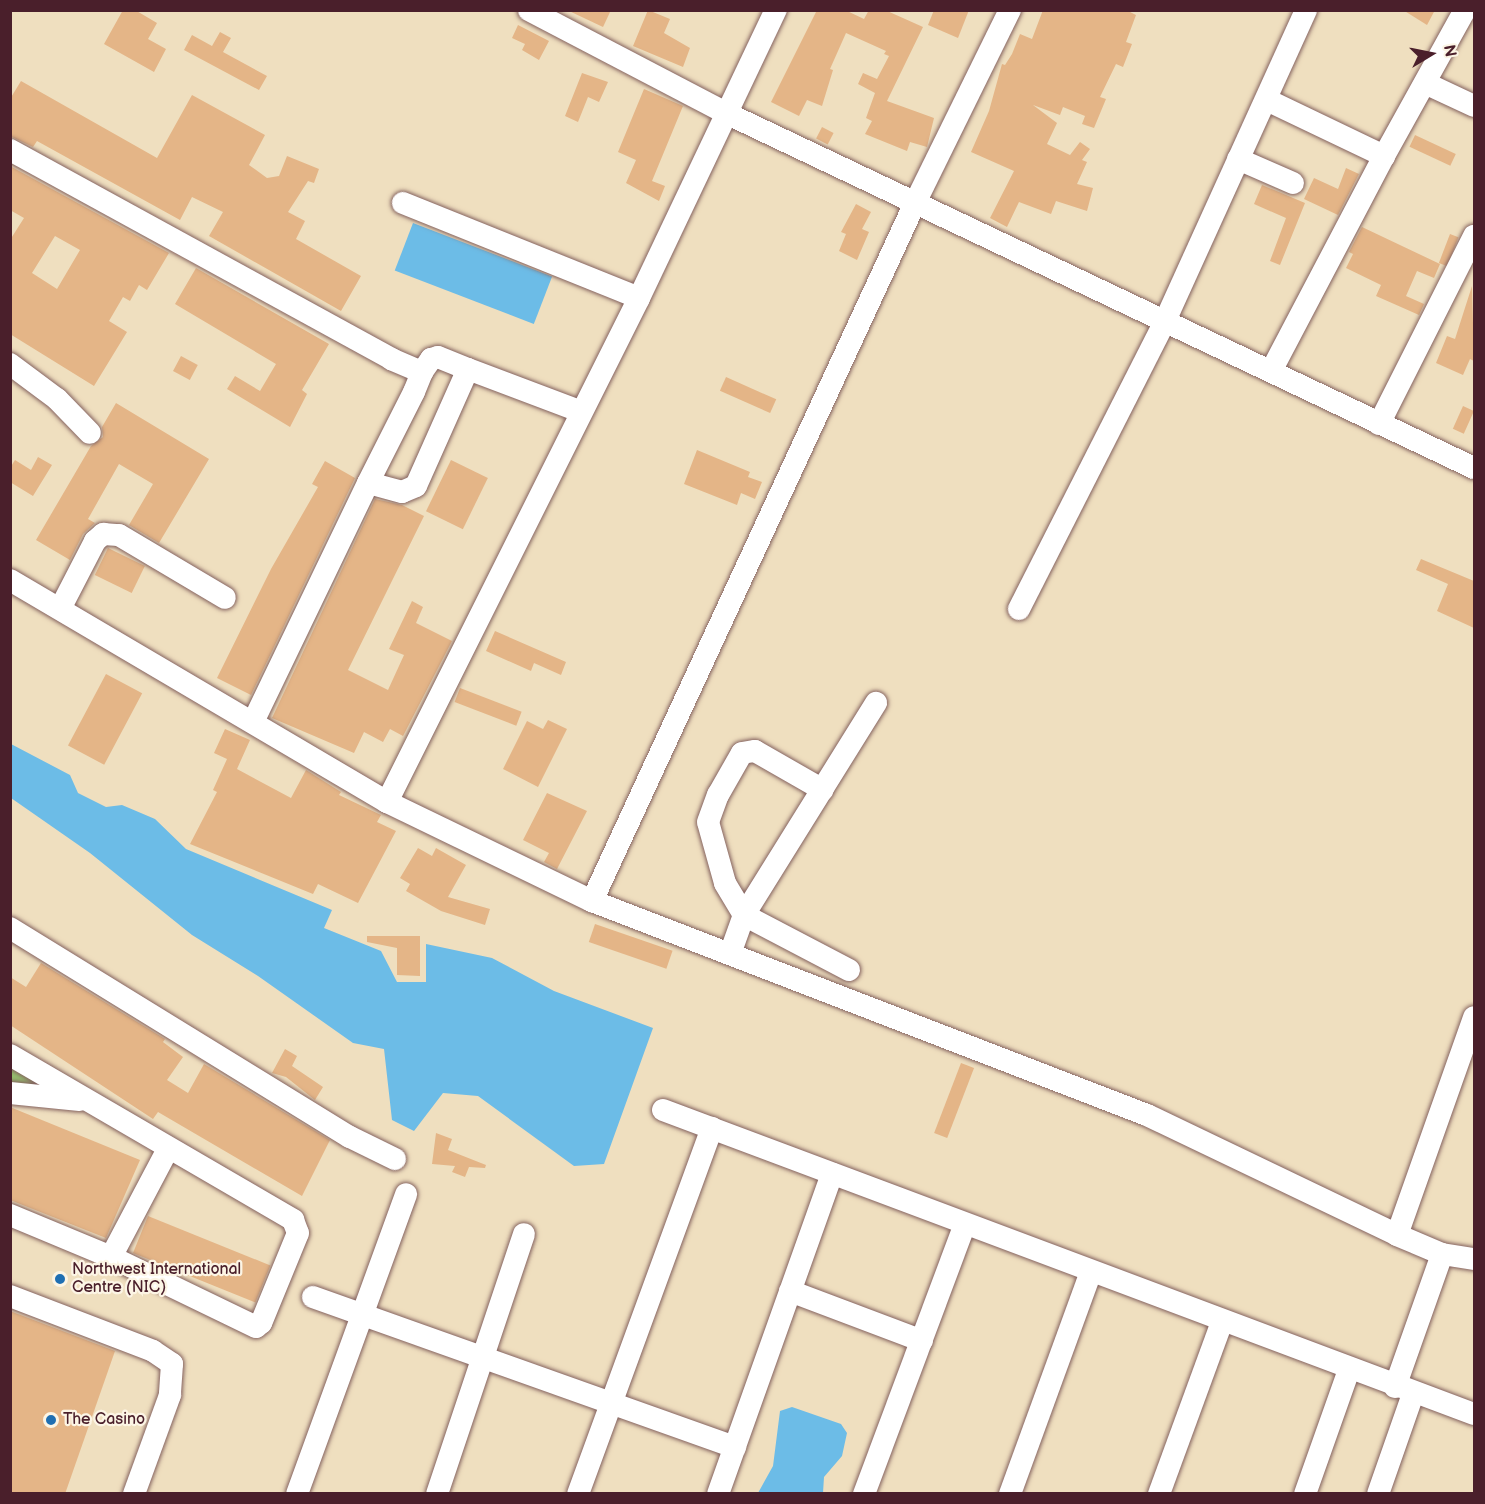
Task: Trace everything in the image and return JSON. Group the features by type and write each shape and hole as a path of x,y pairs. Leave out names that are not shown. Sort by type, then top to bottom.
{"street":[{"path":"529,10 726,113 1474,468"},
{"path":"387,802 579,411 639,298 776,10"},
{"path":"592,901 915,203 1010,10"},
{"path":"1019,609 1165,321 1306,10"},
{"path":"1271,371 1384,156 1465,10"},
{"path":"1425,83 1474,106"},
{"path":"1267,100 1384,156"},
{"path":"10,150 391,359 422,372"},
{"path":"1238,159 1293,183"},
{"path":"403,203 639,298"},
{"path":"1379,424 1474,236"},
{"path":"253,722 430,359 438,357 579,411"},
{"path":"10,364 57,399 90,433"},
{"path":"368,483 402,492 416,486 468,369"},
{"path":"60,607 95,541 103,534 119,535 225,598"},
{"path":"10,580 60,607 387,802 592,901 1147,1115 1397,1235 1442,1254 1474,1259"},
{"path":"730,954 744,915 876,703"},
{"path":"823,790 755,751 742,753 718,795 708,822 725,883 744,915 849,970"},
{"path":"10,928 329,1125 394,1159"},
{"path":"1397,1235 1474,1017"},
{"path":"10,1055 82,1100 298,1226 261,1323 248,1326 111,1257 10,1215"},
{"path":"10,1093 82,1100"},
{"path":"663,1110 1349,1370 1474,1414"},
{"path":"579,1494 712,1128"},
{"path":"111,1257 168,1149"},
{"path":"718,1494 832,1174"},
{"path":"297,1494 406,1194"},
{"path":"864,1494 965,1224"},
{"path":"437,1494 524,1234"},
{"path":"1378,1494 1442,1254"},
{"path":"1010,1494 1091,1272"},
{"path":"790,1292 922,1341"},
{"path":"10,1296 153,1351 172,1364 174,1378 170,1395 134,1494"},
{"path":"313,1297 735,1447"},
{"path":"1159,1494 1222,1322"},
{"path":"1305,1494 1349,1370"}],"green space":[{"path":"11,1060 60,1093 11,1084"}],"water":[{"path":"413,223 552,276 534,324 395,271"},
{"path":"11,744 70,775 78,793 106,807 122,805 155,819 186,849 332,910 324,928 381,951 397,982 426,982 426,944 492,958 554,991 653,1028 604,1164 574,1166 478,1096 443,1093 414,1131 392,1120 384,1049 353,1043 258,976 192,935 90,853 11,798"},
{"path":"792,1407 841,1424 847,1433 842,1456 824,1477 823,1493 758,1493 773,1466 780,1411"}],"building":[{"path":"123,10 135,10 157,23 148,39 166,49 154,72 104,44"},
{"path":"567,10 611,10 603,27"},
{"path":"648,10 670,19 664,33 690,48 683,67 633,46"},
{"path":"817,10 845,10 864,19 869,10 885,10 923,27 887,101 934,118 927,147 910,142 907,151 865,134 872,121 866,118 875,93 858,84 863,73 877,79 889,56 884,54 886,51 846,33 830,69 833,70 822,106 807,100 799,116 771,102"},
{"path":"934,10 969,10 958,38 928,25"},
{"path":"1043,10 1126,10 1136,15 1126,42 1132,44 1123,67 1116,64 1100,97 1106,99 1094,128 1082,124 1085,116 1063,107 1060,115 1033,105 1057,123 1047,144 1070,155 1080,142 1090,149 1082,160 1087,162 1077,184 1093,188 1087,211 1056,201 1051,214 1019,202 1007,227 990,218 1014,171 971,152 989,111 1002,64 1005,65 1012,54 1020,34 1032,39"},
{"path":"1403,10 1435,10 1427,25"},
{"path":"518,25 549,41 539,60 522,50 525,44 512,38"},
{"path":"220,32 231,38 223,52 267,76 259,90 184,50 192,35 212,46"},
{"path":"582,73 608,82 599,102 588,97 578,122 565,116"},
{"path":"21,81 157,158 192,95 265,135 249,165 267,178 279,176 287,156 319,169 314,183 308,181 288,212 305,221 296,239 361,276 341,311 209,236 223,212 192,197 180,220 37,141 33,147 10,136 10,99"},
{"path":"644,89 683,106 652,181 665,186 659,201 626,183 636,160 618,152"},
{"path":"822,127 834,133 828,144 816,139"},
{"path":"1415,135 1456,154 1450,166 1410,147"},
{"path":"10,166 169,253 147,290 139,285 130,301 123,297 109,321 127,332 94,386 10,334 10,240 24,218 10,210","holes":["55,236 80,250 57,289 32,273"]},
{"path":"1346,168 1359,174 1338,215 1304,199 1314,178 1338,189"},
{"path":"1262,185 1305,203 1280,265 1270,261 1286,218 1254,204"},
{"path":"856,204 871,212 862,229 869,232 857,260 839,251 846,234 841,232"},
{"path":"1362,227 1440,264 1434,278 1417,271 1406,296 1424,304 1419,315 1376,296 1381,285 1346,268 1353,254 1349,252"},
{"path":"1450,234 1458,237 1447,266 1439,263"},
{"path":"196,268 329,344 302,390 307,394 290,427 227,389 235,376 260,391 276,364 175,304"},
{"path":"1472,286 1474,361 1470,359 1463,375 1436,363 1447,336 1455,339"},
{"path":"181,356 198,365 190,380 173,371"},
{"path":"726,377 776,399 770,413 720,391"},
{"path":"116,403 209,459 159,543 129,525 153,484 119,464 88,519 95,523 83,534 70,560 36,540 91,446 103,437 102,427"},
{"path":"1463,406 1474,411 1464,434 1453,429"},
{"path":"697,450 750,472 748,477 762,482 755,499 741,493 737,505 684,484"},
{"path":"38,457 52,465 33,496 10,482 10,468 15,460 31,470"},
{"path":"451,460 488,478 463,529 426,511"},
{"path":"325,461 355,478 251,695 217,678 271,569 318,487 312,484"},
{"path":"375,499 402,505 424,516 348,670 388,690 404,655 389,649 412,601 423,607 416,623 452,641 403,736 390,729 383,742 364,732 354,753 272,718"},
{"path":"108,548 145,566 132,593 95,575"},
{"path":"1421,559 1474,581 1474,628 1437,611 1448,584 1416,570"},
{"path":"495,631 566,662 561,675 534,663 531,671 486,651"},
{"path":"106,674 142,693 104,765 68,746"},
{"path":"460,688 522,712 516,726 455,702"},
{"path":"548,720 567,729 538,787 503,769 527,721 543,729"},
{"path":"225,729 250,740 237,769 291,798 306,770 341,792 339,795 381,815 377,822 396,831 358,903 318,884 313,894 190,844 217,792 213,790 227,759 214,753"},
{"path":"547,793 587,811 557,869 544,862 549,853 523,840"},
{"path":"418,848 432,856 436,848 466,865 448,897 490,909 485,925 441,911 406,891 410,884 400,878"},
{"path":"595,924 673,951 666,969 589,942"},
{"path":"367,936 420,936 420,976 397,975 397,948 367,942"},
{"path":"41,963 165,1039 163,1042 183,1057 167,1080 188,1093 204,1064 330,1140 302,1196 158,1112 153,1119 10,1025 10,977 26,987"},
{"path":"285,1049 297,1056 292,1066 323,1087 315,1100 286,1077 272,1073"},
{"path":"961,1063 974,1068 947,1138 934,1133"},
{"path":"10,1107 140,1160 106,1238 10,1200"},
{"path":"436,1133 452,1139 448,1150 486,1165 485,1168 469,1167 465,1177 452,1172 455,1166 432,1164"},
{"path":"148,1216 270,1265 255,1303 133,1253"},
{"name":"The Casino","path":"10,1311 115,1351 65,1494 10,1494"}],"place":[{"name":"Northwest International Centre (NIC)","path":"60,1279"},
{"name":"The Casino","path":"51,1420"}]}
